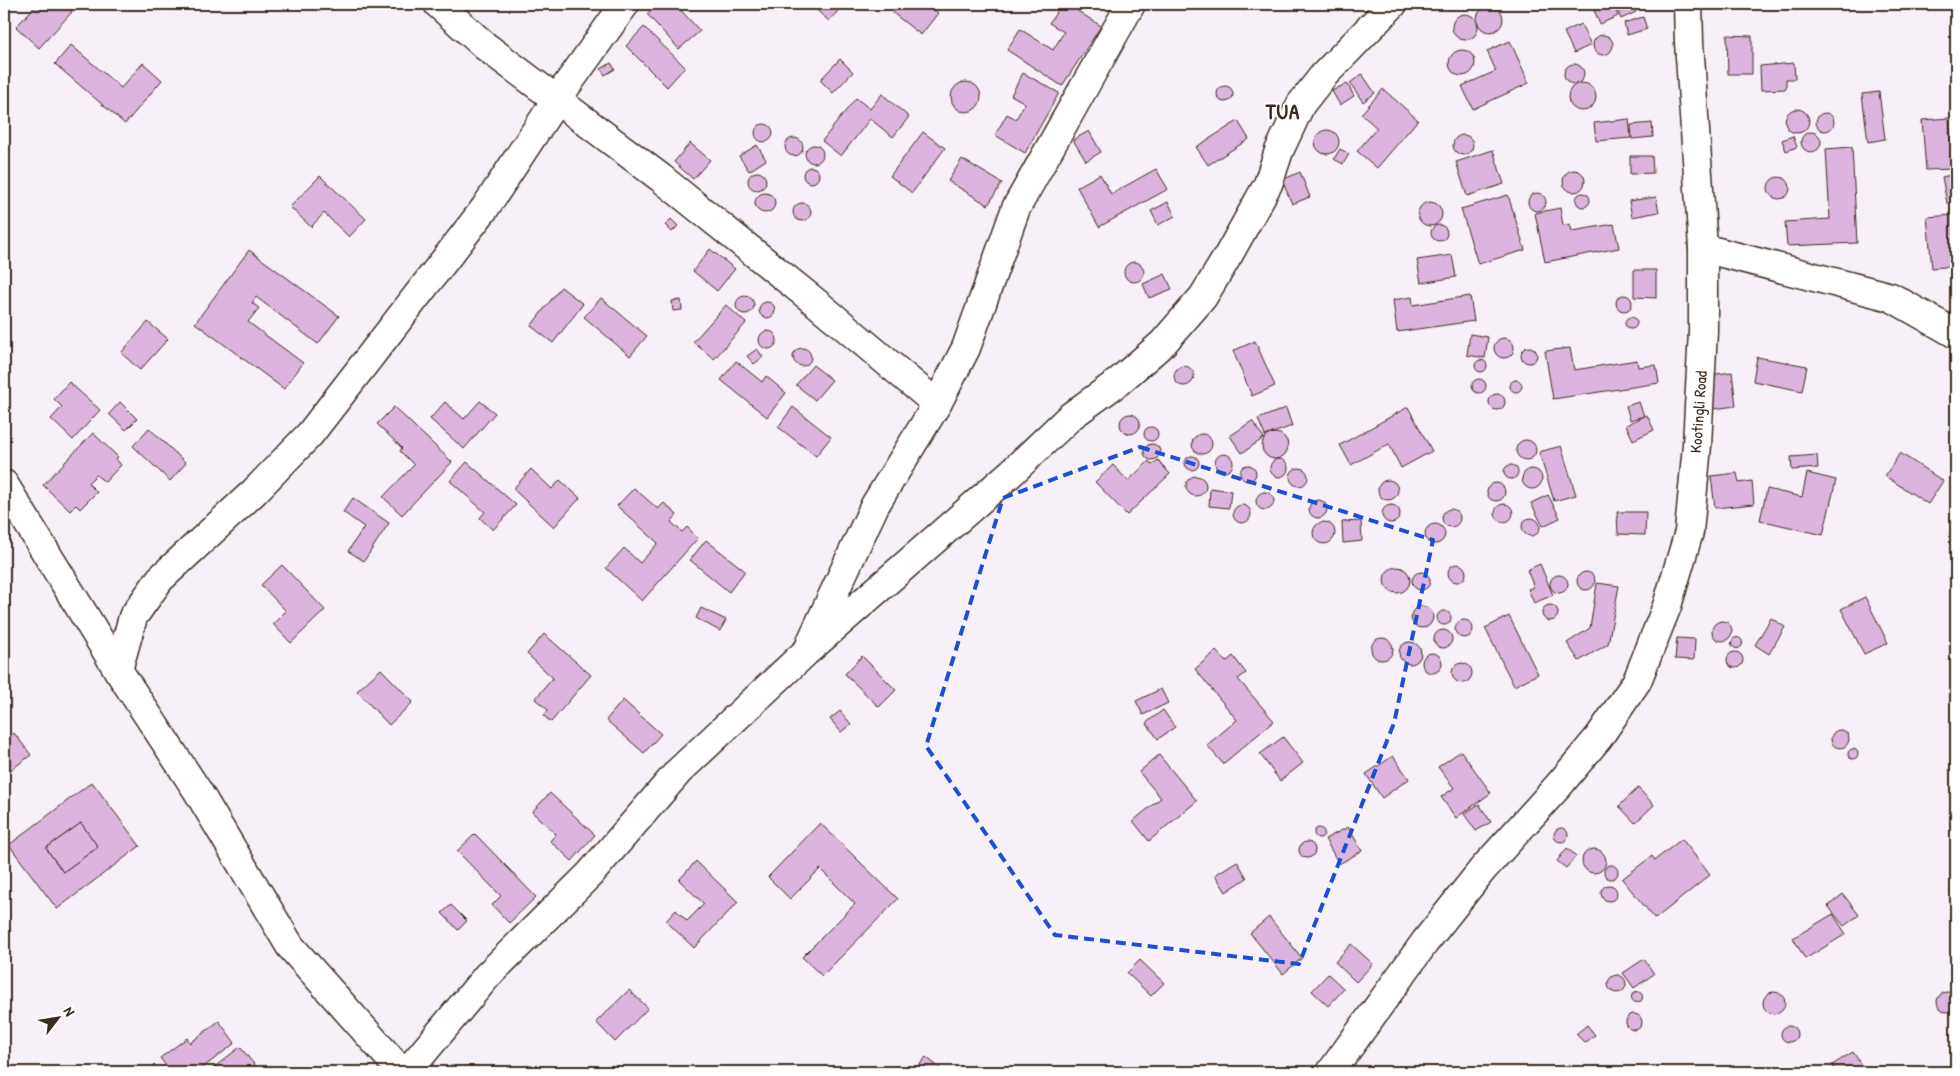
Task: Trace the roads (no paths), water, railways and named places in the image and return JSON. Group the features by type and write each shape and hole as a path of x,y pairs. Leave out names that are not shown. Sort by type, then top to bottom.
{"street":[{"path":"438,4 485,46 558,99 819,305 937,404"},
{"path":"118,670 134,617 160,579 254,492 310,434 485,208 558,99 626,4"},
{"path":"806,652 875,505 937,404 966,348 1016,208 1131,4"},
{"path":"407,1072 487,976 590,874 679,771 806,652 1011,474 1071,416 1118,382 1163,343 1203,297 1229,254 1268,184 1279,151 1301,104 1323,76 1393,4"},
{"name":"Kootingli Road","path":"1331,1072 1425,942 1483,869 1559,785 1599,737 1637,681 1667,606 1689,532 1697,446 1703,331 1703,248 1688,4"},
{"path":"1703,248 1891,297 1956,334"},
{"path":"4,484 118,670 197,790 290,946 402,1072"}],"district":[{"name":"TUA","path":"1283,112"}]}
